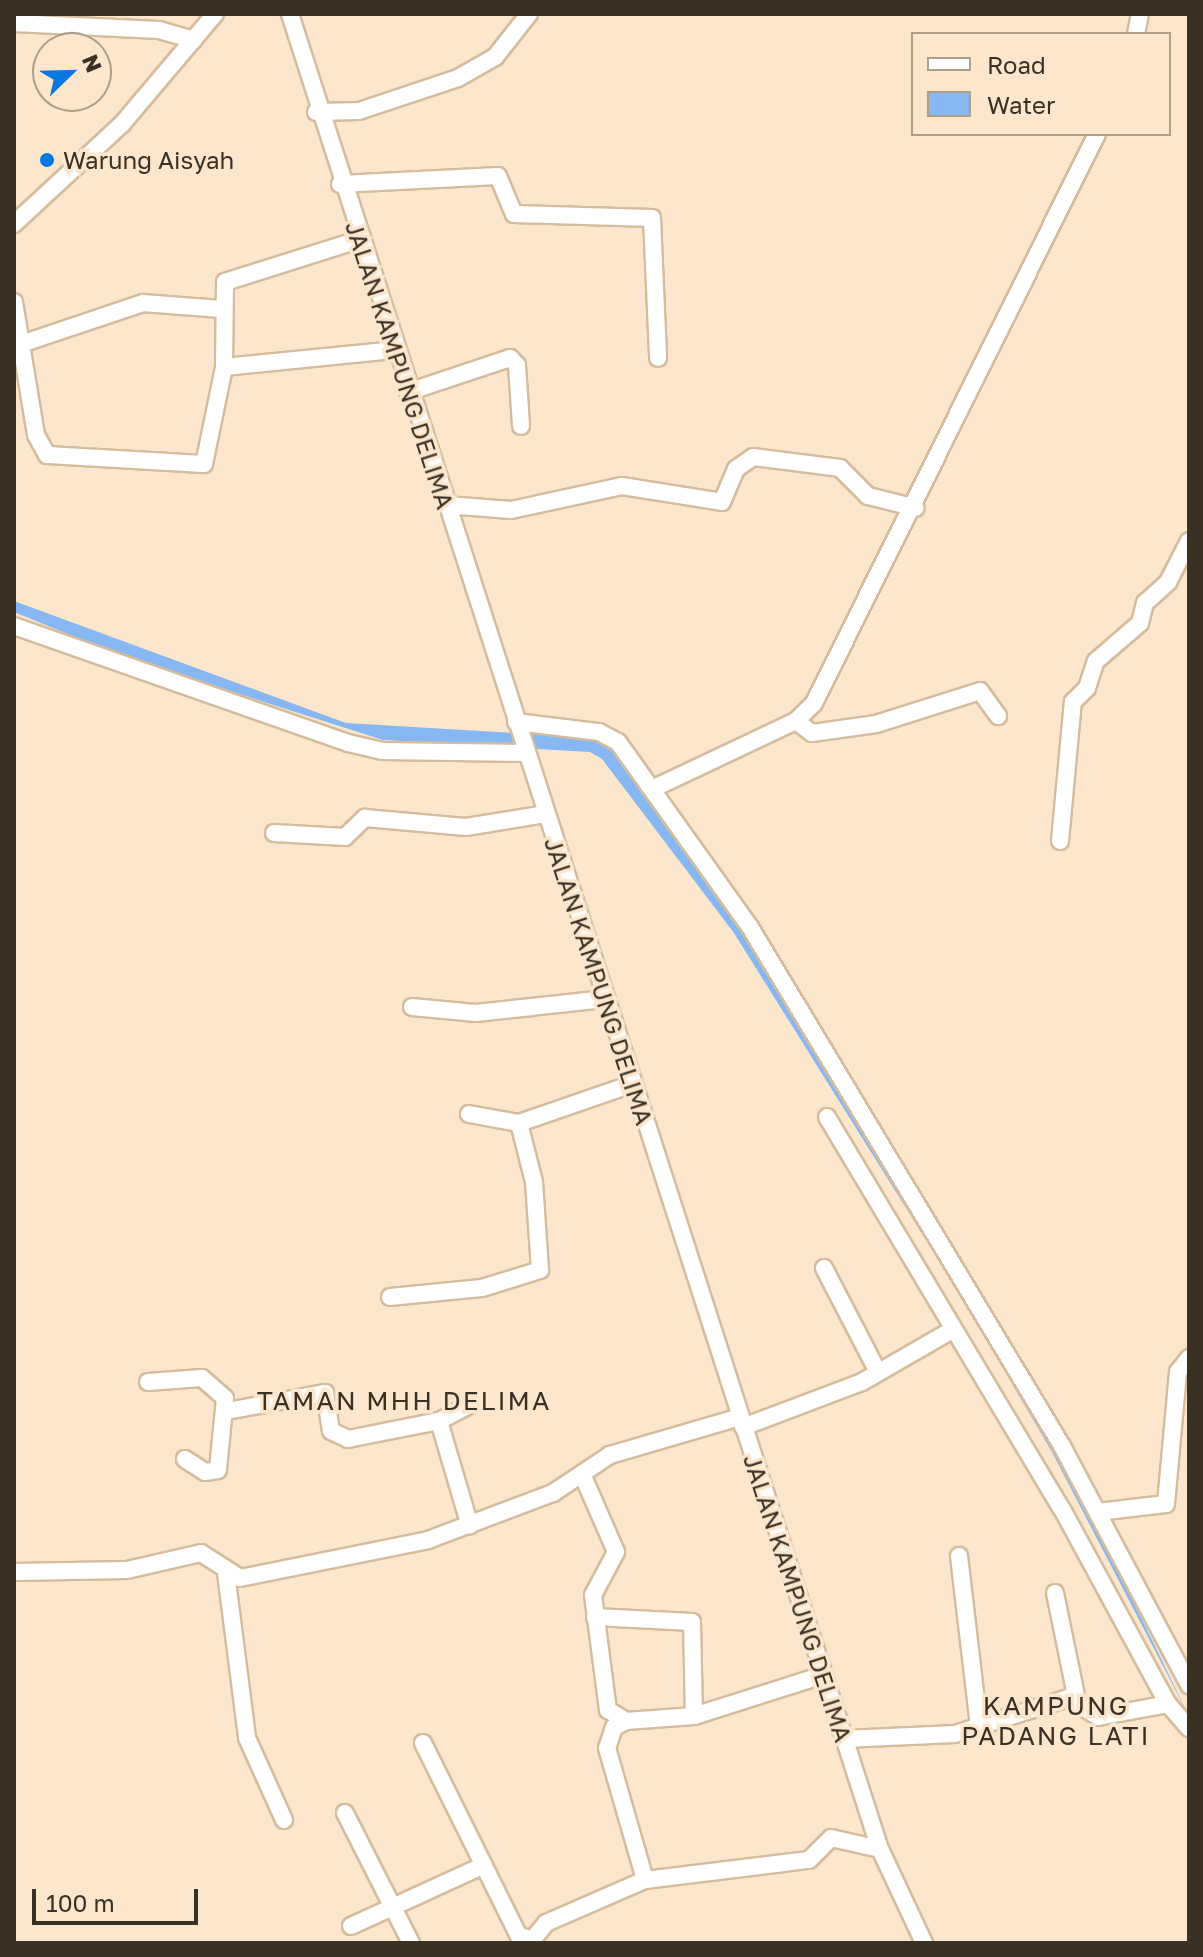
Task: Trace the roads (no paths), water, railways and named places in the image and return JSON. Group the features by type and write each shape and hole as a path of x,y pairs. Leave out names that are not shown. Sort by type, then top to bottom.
{"street":[{"path":"14,224 122,124 215,14"},
{"name":"JALAN KAMPUNG DELIMA","path":"290,14 316,112 447,505 880,1849 924,1943"},
{"path":"316,112 359,111 458,78 495,57 529,14"},
{"path":"14,23 159,30 194,40"},
{"path":"652,789 796,721 814,703 916,508 1096,136"},
{"path":"340,184 498,176 514,214 652,218 658,358"},
{"path":"14,302 24,343 38,446 57,459 204,464 224,367 220,293 233,276 358,240"},
{"path":"24,343 143,303 221,309"},
{"path":"224,367 393,350"},
{"path":"408,392 510,358 517,365 521,426"},
{"path":"447,505 498,511 622,486 722,502 736,469 753,457 840,468 868,496 916,508"},
{"path":"1060,841 1071,705 1087,688 1094,663 1140,623 1145,603 1169,581 1189,541"},
{"path":"14,626 359,745 525,753"},
{"path":"796,721 812,733 876,724 980,691 998,716"},
{"path":"516,724 610,736 652,789 851,1091 1098,1512 1189,1685"},
{"path":"274,833 345,837 365,818 466,827 545,814"},
{"path":"412,1007 476,1013 605,999"},
{"path":"469,1114 519,1123 632,1084"},
{"path":"827,1117 1168,1704 1189,1728"},
{"path":"390,1297 482,1288 540,1270 534,1182 519,1123"},
{"path":"824,1268 878,1372"},
{"path":"14,1572 127,1570 201,1553 226,1573 253,1576 470,1526 582,1474 610,1455 742,1422 878,1372 952,1330"},
{"path":"1098,1512 1166,1504 1178,1372 1189,1358"},
{"path":"148,1382 202,1378 219,1388 227,1411 218,1470 205,1472 185,1459"},
{"path":"227,1411 325,1393 337,1437 439,1421 475,1402"},
{"path":"439,1421 470,1526"},
{"path":"582,1474 616,1552 594,1592 595,1617 606,1705 626,1721"},
{"path":"959,1556 979,1726"},
{"path":"226,1573 247,1738 284,1820"},
{"path":"1055,1593 1077,1700 1098,1717 1168,1704"},
{"path":"595,1617 692,1622 694,1716"},
{"path":"645,1880 607,1748 614,1727 626,1721 694,1716 823,1675"},
{"path":"844,1739 979,1726 1077,1700"},
{"path":"423,1743 519,1936 530,1941 577,1907 645,1880 809,1860 831,1838 880,1849"},
{"path":"345,1813 395,1905 411,1943"},
{"path":"351,1926 484,1865"}],"water":[{"path":"14,601 346,723 600,738 612,747 748,932 1058,1447 1189,1716 1052,1452 951,1280 734,933 602,759 590,752 383,740 124,657 14,612"}],"place":[{"name":"Warung Aisyah","path":"47,160"}],"district":[{"name":"TAMAN MHH DELIMA","path":"404,1401"},
{"name":"KAMPUNG PADANG LATI","path":"1056,1721"}]}
